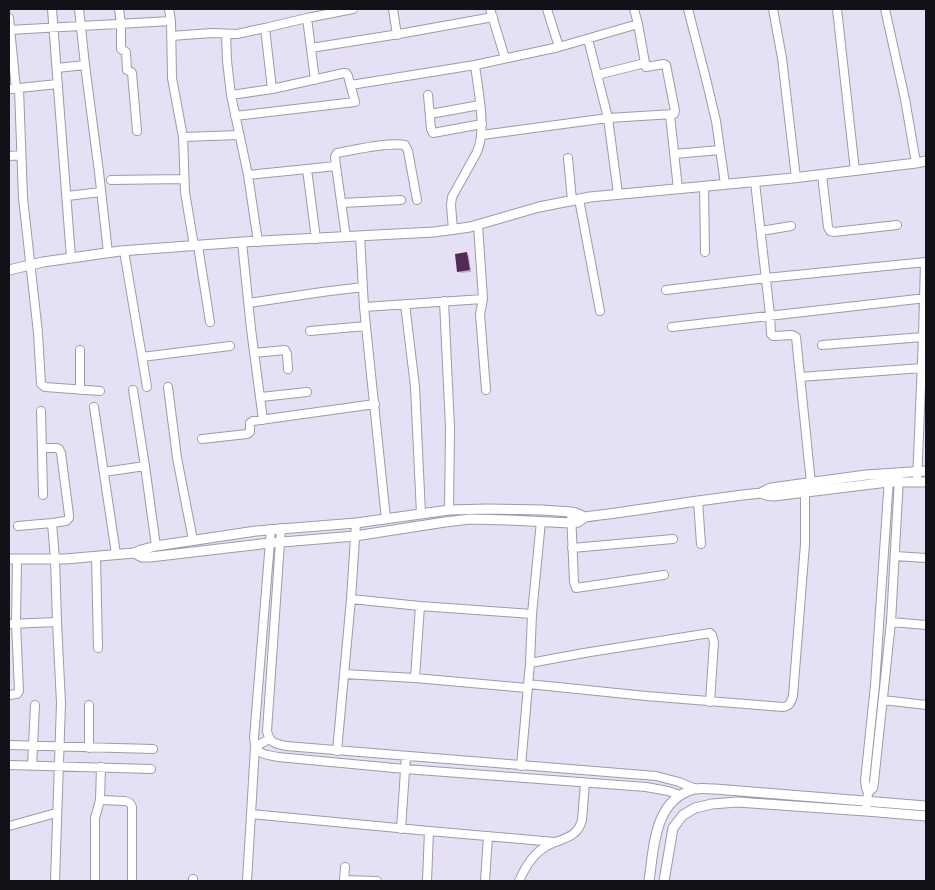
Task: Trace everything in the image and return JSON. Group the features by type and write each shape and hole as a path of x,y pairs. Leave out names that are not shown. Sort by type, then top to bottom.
{"street":[{"path":"52,9 70,258"},
{"path":"79,9 108,253"},
{"path":"119,9 121,49 126,52 127,70 132,74 137,131"},
{"path":"169,9 172,78 183,137 186,204 210,322"},
{"path":"171,36 212,33 237,34 329,11 353,9"},
{"path":"392,9 397,35"},
{"path":"547,9 559,47"},
{"path":"482,135 608,118 674,114 666,65 646,67 634,9"},
{"path":"688,9 716,121 725,184"},
{"path":"773,9 782,58 796,178"},
{"path":"837,9 855,171"},
{"path":"885,9 905,99 916,163"},
{"path":"311,48 397,35 492,13 505,58"},
{"path":"9,18 41,384 45,387 100,392"},
{"path":"307,18 316,80"},
{"path":"9,30 171,21"},
{"path":"351,86 476,65 559,47 638,24"},
{"path":"266,28 272,89"},
{"path":"226,34 231,95 248,175 258,242"},
{"path":"588,39 608,118 618,194"},
{"path":"597,75 645,63"},
{"path":"57,68 85,65"},
{"path":"453,230 452,197 477,152 482,135 476,65"},
{"path":"231,95 272,89 346,73 355,102 236,116"},
{"path":"15,89 58,84"},
{"path":"428,95 433,133 482,124"},
{"path":"430,114 480,105"},
{"path":"670,115 678,189"},
{"path":"183,137 239,135"},
{"path":"346,237 335,157 337,153 366,148 405,146 408,151 417,200"},
{"path":"674,154 720,150"},
{"path":"9,156 21,155"},
{"path":"568,158 600,311"},
{"path":"9,270 70,258 124,251 453,230 539,207 576,200 618,194 796,178 926,161"},
{"path":"248,175 336,166"},
{"path":"307,169 316,238"},
{"path":"822,175 830,231 897,225"},
{"path":"111,180 184,179"},
{"path":"754,182 772,334 773,336 792,335 796,338 811,483"},
{"path":"704,186 705,252"},
{"path":"67,196 101,192"},
{"path":"342,203 401,200"},
{"path":"478,224 483,299 480,314 486,390"},
{"path":"760,231 791,226"},
{"path":"360,236 362,287 386,519"},
{"path":"242,242 263,420"},
{"path":"124,251 147,387"},
{"path":"134,553 142,557 150,557 270,543 355,536 445,522 487,519 571,523 578,522 585,517 761,493 768,489 811,483 889,478 899,482 921,482 922,368 926,262 666,290"},
{"path":"249,303 362,287"},
{"path":"672,327 925,298"},
{"path":"364,308 483,299"},
{"path":"444,302 450,428 449,510"},
{"path":"406,304 414,387 421,514"},
{"path":"310,331 366,326"},
{"path":"822,345 923,337"},
{"path":"142,357 230,346"},
{"path":"80,350 80,390"},
{"path":"254,352 285,350 288,369"},
{"path":"800,377 922,368"},
{"path":"168,387 177,458 193,540"},
{"path":"133,390 156,546"},
{"path":"261,397 307,392"},
{"path":"202,439 247,434 250,432 250,423 253,421 375,404"},
{"path":"94,407 116,554"},
{"path":"41,411 43,495"},
{"path":"18,526 66,521 69,518 61,453 57,448 42,448"},
{"path":"104,472 145,466"},
{"path":"761,493 770,496 805,492 889,478 899,472 922,471"},
{"path":"868,797 874,782 890,622 899,472"},
{"path":"866,811 868,797 865,782 875,685 889,478"},
{"path":"344,674 528,686 710,702 788,706 793,696 798,646 805,544 805,492"},
{"path":"698,501 701,544"},
{"path":"487,509 487,519"},
{"path":"9,696 16,694 18,691 12,624 13,559 55,559 134,553 156,546 271,529 356,523 449,510 510,509 571,512 585,517"},
{"path":"509,520 510,509"},
{"path":"571,512 574,584 576,588 664,575"},
{"path":"521,766 541,521"},
{"path":"52,523 61,703 55,881"},
{"path":"337,751 356,523"},
{"path":"281,528 267,731 269,739 276,744 337,751 656,776 696,789"},
{"path":"247,881 254,738 271,529"},
{"path":"572,548 673,539"},
{"path":"96,556 98,648"},
{"path":"895,556 926,558"},
{"path":"351,599 532,614"},
{"path":"415,678 420,606"},
{"path":"12,624 57,622"},
{"path":"890,622 926,626"},
{"path":"530,663 710,633 714,642 710,702"},
{"path":"882,700 926,705"},
{"path":"32,766 35,705"},
{"path":"89,748 90,705"},
{"path":"255,747 269,739"},
{"path":"9,745 153,749"},
{"path":"255,747 259,752 278,757 658,789 680,795"},
{"path":"401,829 406,756"},
{"path":"9,765 151,769"},
{"path":"95,881 95,818 100,800 101,767"},
{"path":"519,881 534,855 544,847 577,831 580,826 585,783"},
{"path":"649,881 655,836 662,816 670,803 680,795 696,789 868,797 926,806"},
{"path":"100,800 125,801 131,804 132,881"},
{"path":"664,881 673,828 683,815 695,808 712,804 737,802 926,816"},
{"path":"9,826 56,814"},
{"path":"251,814 555,842"},
{"path":"427,881 429,831"},
{"path":"485,881 488,836"},
{"path":"346,867 344,881 377,881"}],"building":[{"path":"467,252 470,270 457,272 455,254"}]}
